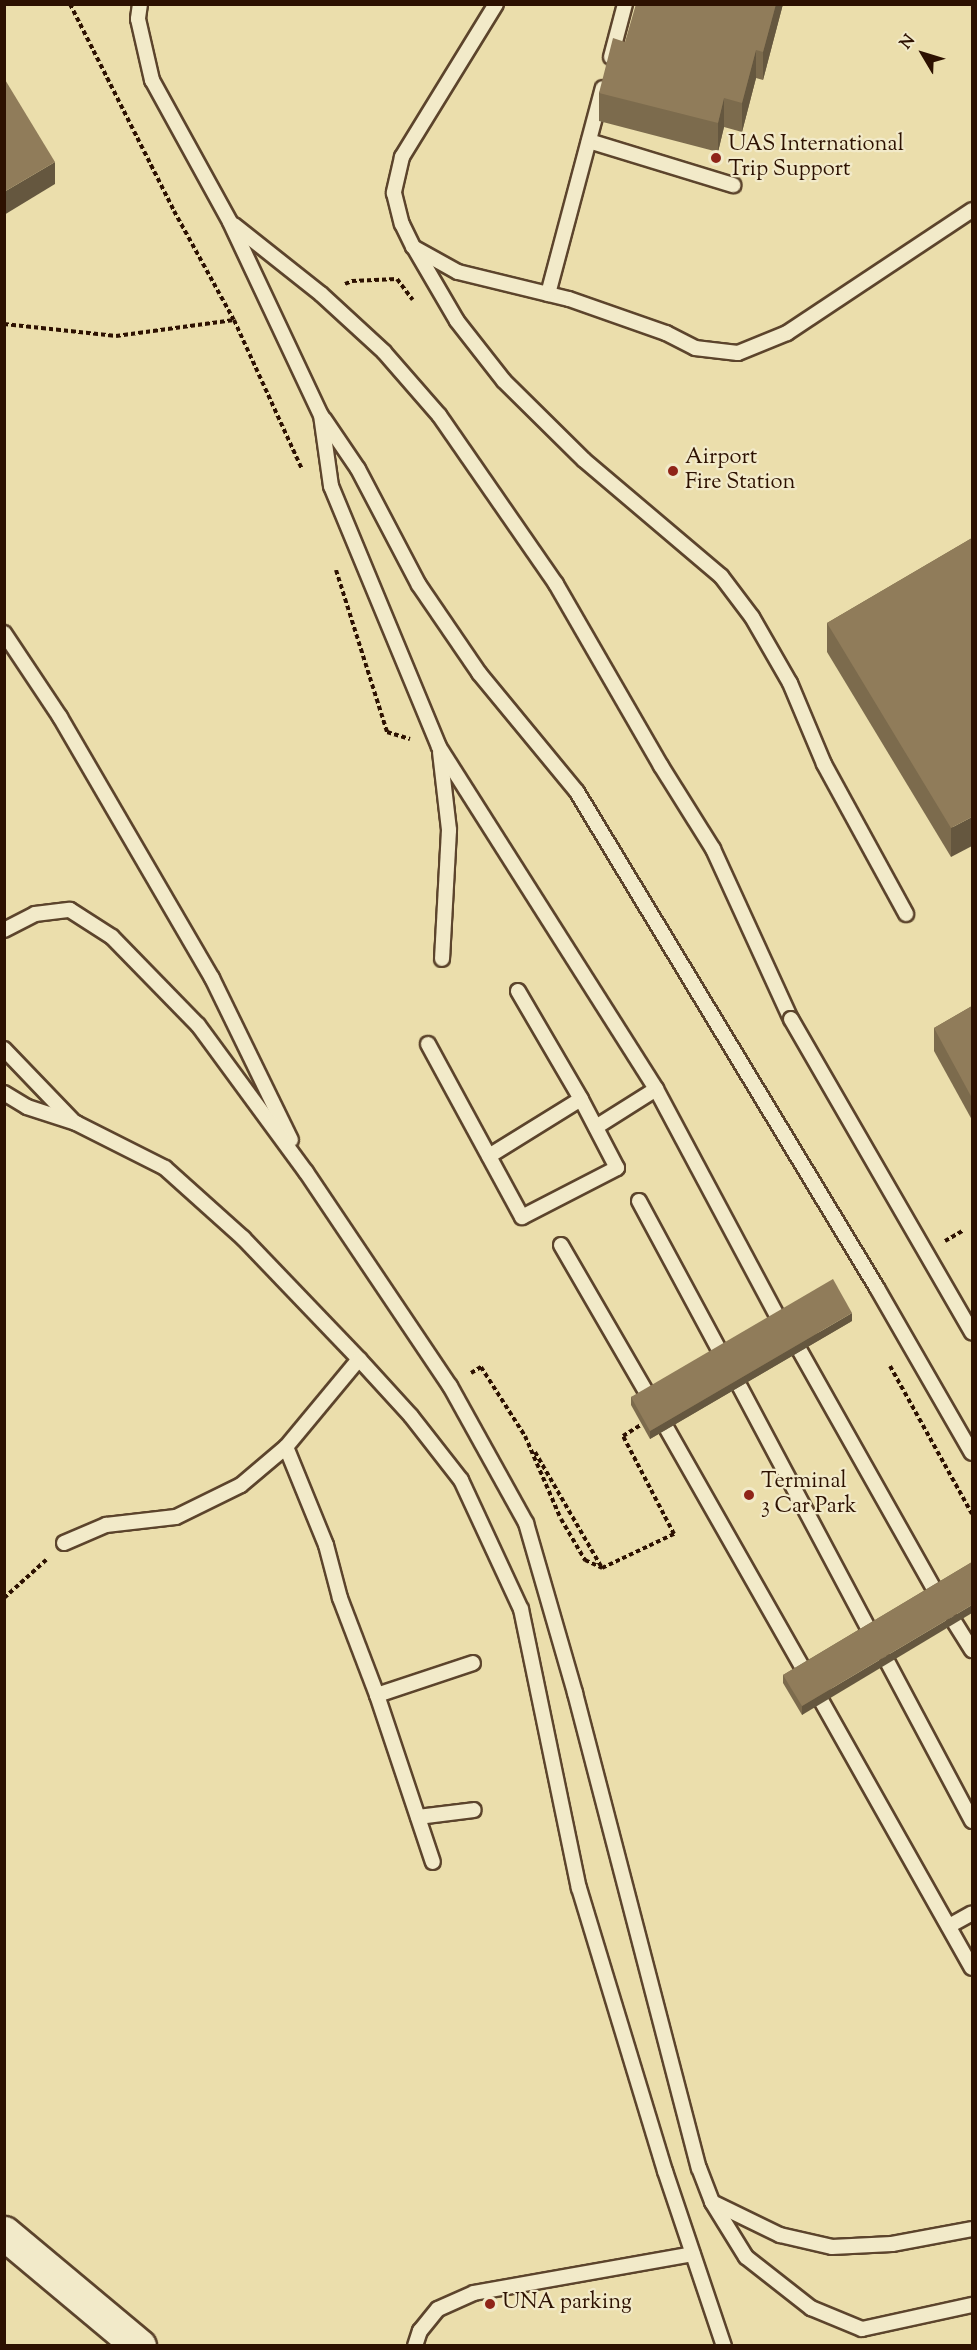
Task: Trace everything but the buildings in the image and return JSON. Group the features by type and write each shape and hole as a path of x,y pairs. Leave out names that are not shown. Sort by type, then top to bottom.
{"main road":[{"path":"4,2233 139,2346"}],"lane":[{"path":"140,4 138,19 152,80 230,222 321,415 357,469 419,585 479,673 577,792 877,1288 972,1453"},
{"path":"496,4 402,157 394,193 402,224 457,321 504,381 584,460 721,576 752,617 790,682 824,764 906,914"},
{"path":"548,294 626,4"},
{"path":"589,141 733,184"},
{"path":"413,247 458,272 548,294 666,333 695,348 738,353 787,333 972,210"},
{"path":"230,222 321,294 384,352 439,416 556,585 713,849 791,1019 972,1333"},
{"path":"321,415 331,486 439,747 656,1089 779,1319"},
{"path":"4,633 60,717 212,978 306,1172"},
{"path":"439,747 449,830 442,959"},
{"path":"4,930 35,914 70,910 112,937 198,1025 306,1172 450,1386 526,1523 575,1693 699,2168 712,2202 746,2257 811,2308 862,2329 972,2305"},
{"path":"428,1044 522,1217 617,1168 581,1099 518,992"},
{"path":"4,1049 76,1123"},
{"path":"596,1127 656,1089"},
{"path":"4,1093 27,1107 76,1123 165,1168 243,1238 359,1359 411,1416 461,1480 521,1609 579,1887 665,2171 724,2346"},
{"path":"489,1156 581,1099"},
{"path":"639,1201 721,1353"},
{"path":"561,1245 648,1395"},
{"path":"800,1352 869,1469 936,1592"},
{"path":"64,1543 106,1525 176,1517 241,1485 286,1447 359,1359"},
{"path":"740,1387 870,1631"},
{"path":"667,1429 804,1670"},
{"path":"286,1447 326,1545 340,1598 377,1695 433,1862"},
{"path":"955,1623 972,1650"},
{"path":"377,1695 473,1663"},
{"path":"888,1663 972,1821"},
{"path":"822,1702 972,1968"},
{"path":"418,1817 474,1810"},
{"path":"949,1926 972,1913"},
{"path":"712,2202 780,2235 832,2247 892,2244 972,2229"},
{"path":"415,2346 420,2331 438,2309 474,2292 693,2254"}],"path":[{"path":"70,4 174,211 234,320 304,473"},
{"path":"4,324 116,336 234,320"},
{"path":"333,561 387,732 439,747"},
{"path":"888,1361 972,1514"},
{"path":"481,1367 525,1436 602,1568"},
{"path":"602,1568 674,1534 623,1436 642,1424"},
{"path":"525,1436 561,1519 579,1550 585,1560 602,1568"},
{"path":"4,1598 64,1543"}],"place":[{"name":"UAS International Trip Support","path":"716,158"},
{"name":"Airport Fire Station","path":"673,471"},
{"name":"Terminal 3 Car Park","path":"749,1495"},
{"name":"UNA parking","path":"490,2304"}]}
